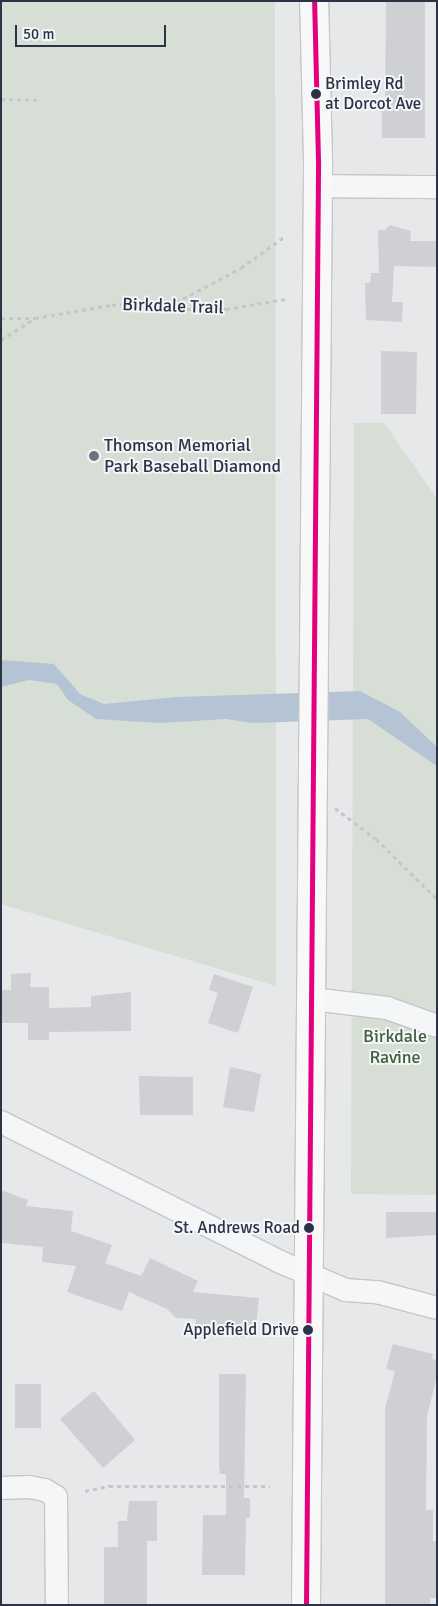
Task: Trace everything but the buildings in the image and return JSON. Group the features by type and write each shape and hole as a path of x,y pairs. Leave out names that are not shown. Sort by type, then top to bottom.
{"main road":[{"path":"306,1605 317,186 314,1"}],"street":[{"path":"317,186 437,188"},
{"path":"312,1000 387,1008 437,1026"},
{"path":"1,1122 309,1274 346,1290 377,1292 437,1308"},
{"path":"1,1488 29,1487 44,1490 56,1497 57,1605"}],"path":[{"path":"1,99 41,100"},
{"path":"170,306 241,268 284,237"},
{"name":"Birkdale Trail","path":"1,318 36,318 112,304 226,310 284,299"},
{"path":"1,340 36,318"},
{"path":"313,796 342,812 376,839 437,899"},
{"path":"84,1491 108,1486 270,1486"}],"green space":[{"path":"1,1 275,1 276,986 1,904"},
{"name":"Birkdale Ravine","path":"354,423 384,423 437,499 437,1195 351,1194"}],"water":[{"path":"1,660 54,664 80,694 104,704 176,697 360,691 400,712 437,747 437,766 368,719 252,723 226,719 160,723 96,719 68,700 57,684 29,680 1,687"}],"transit line":[{"path":"306,1605 318,160 314,1"}],"place":[{"name":"Brimley Rd at Dorcot Ave","path":"316,94"},
{"name":"Thomson Memorial Park Baseball Diamond","path":"94,456"},
{"name":"St. Andrews Road","path":"309,1228"},
{"name":"Applefield Drive","path":"308,1330"}]}
